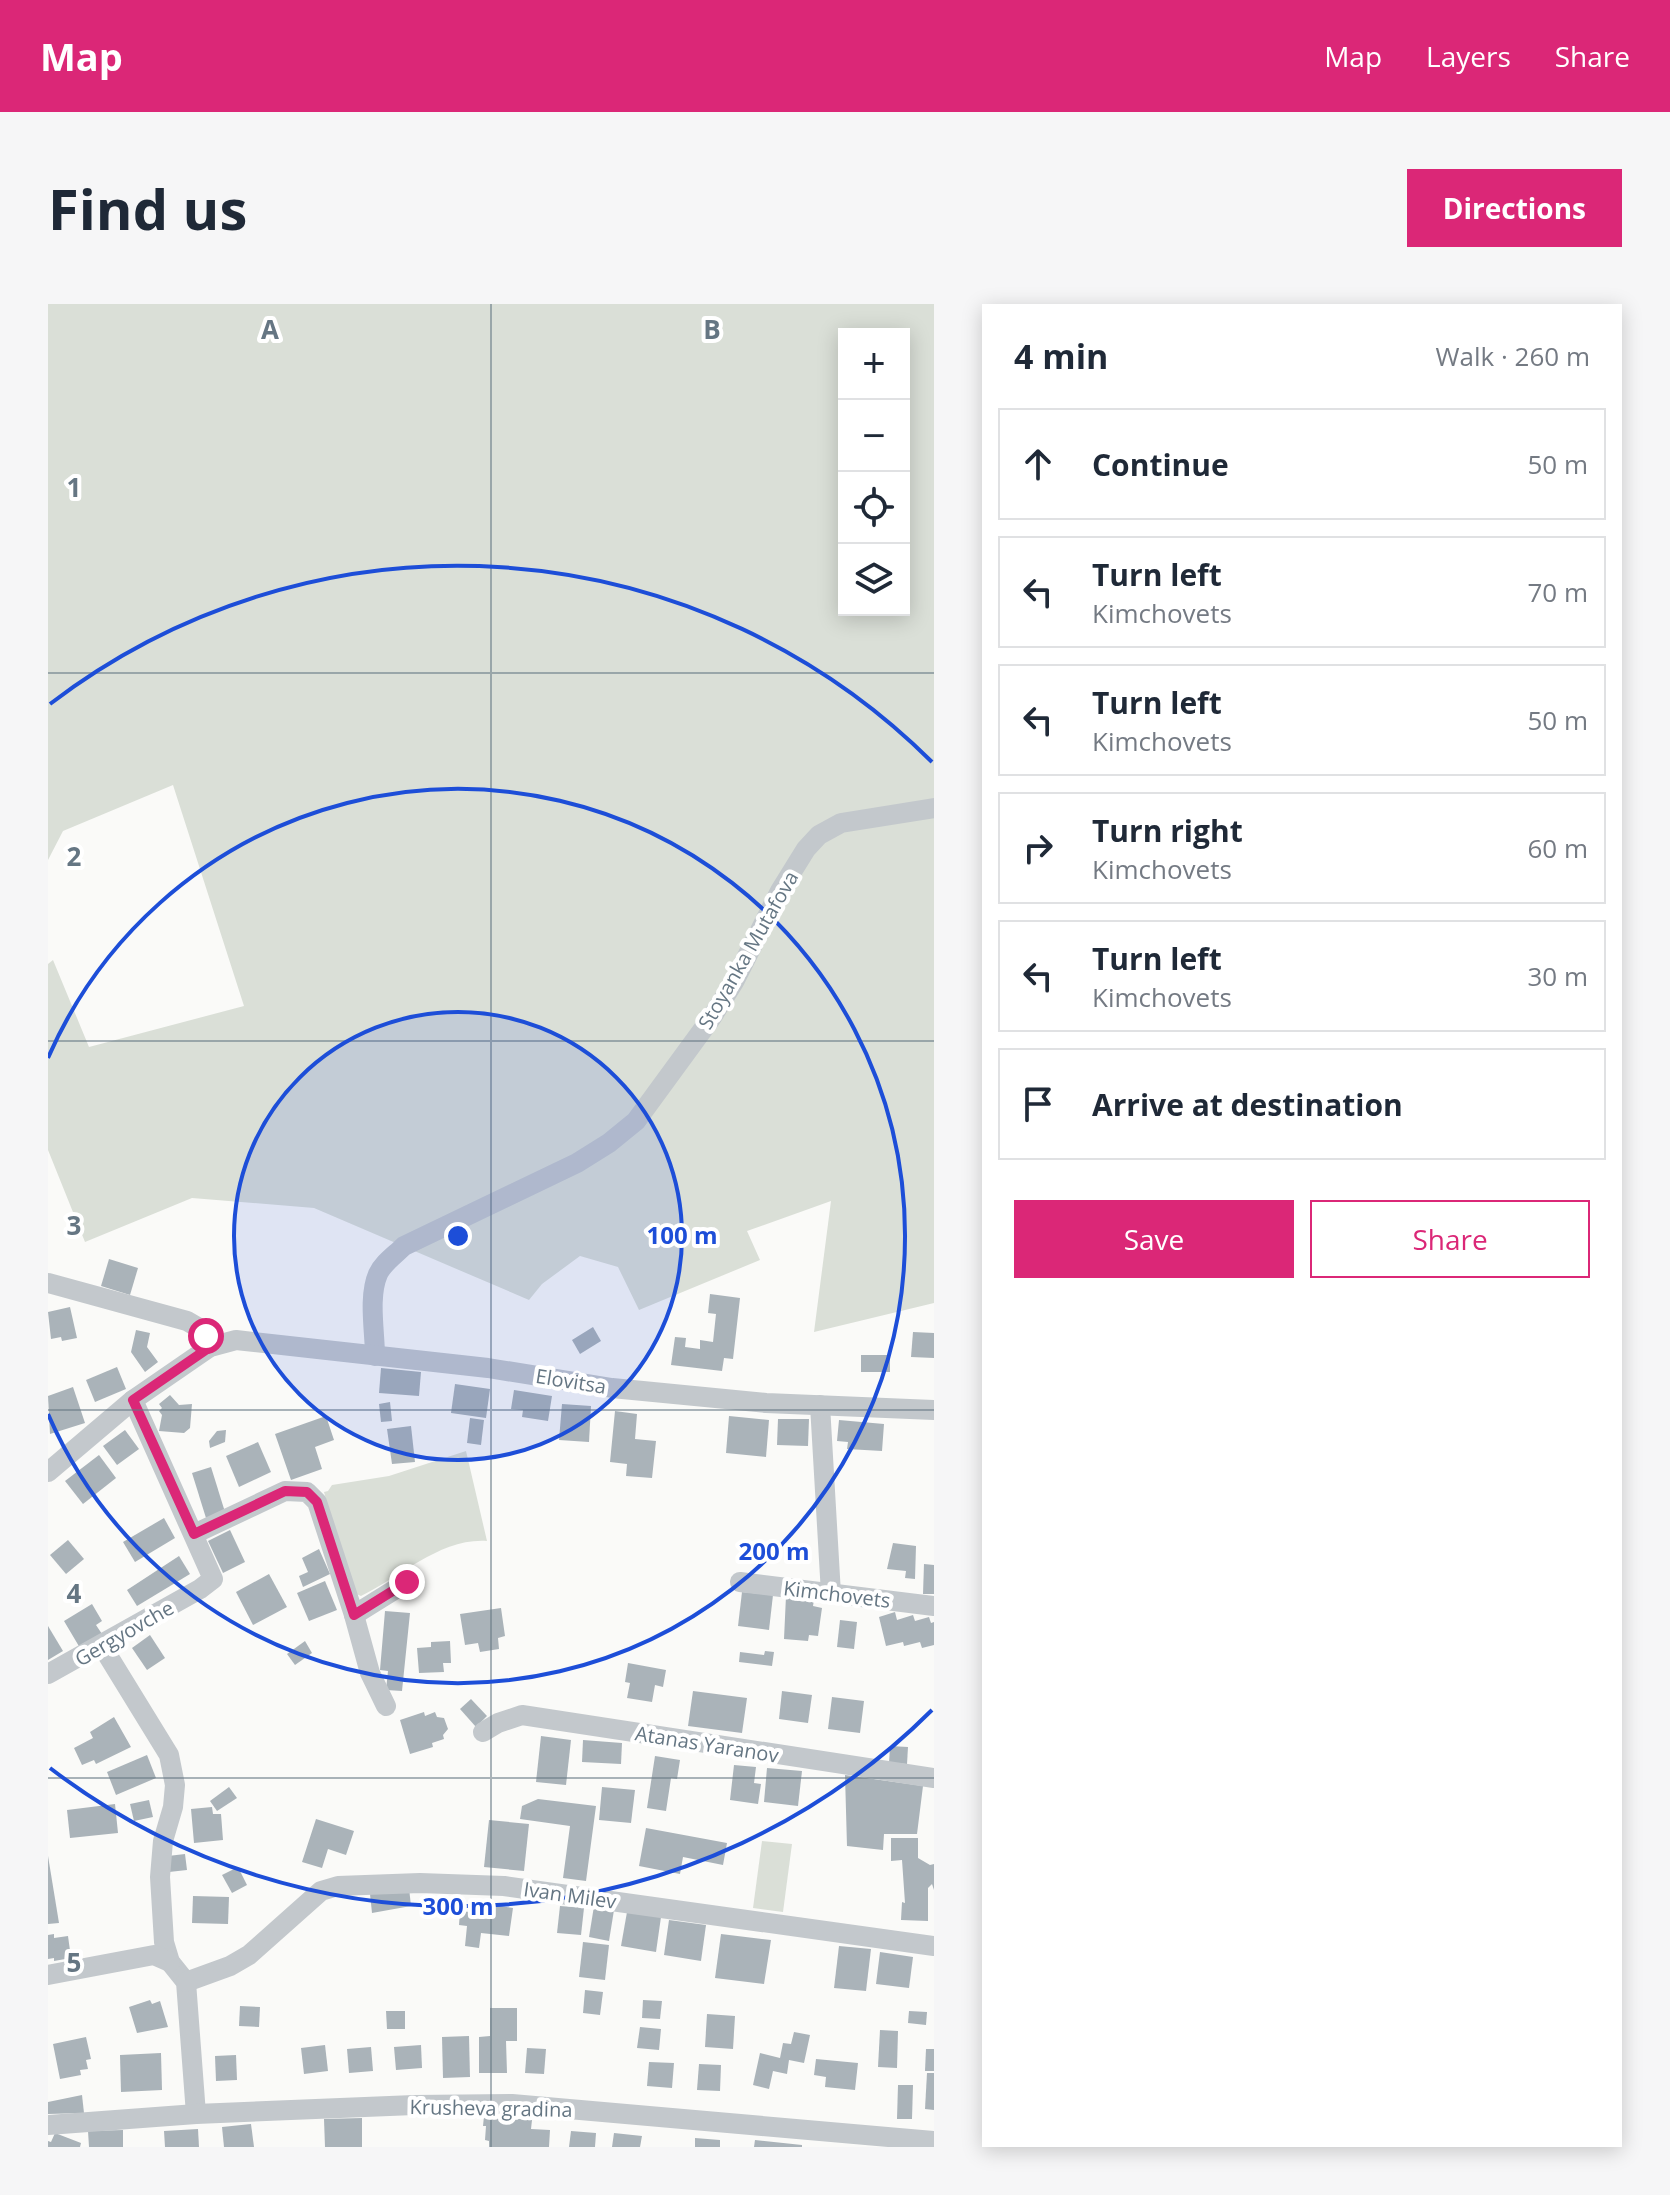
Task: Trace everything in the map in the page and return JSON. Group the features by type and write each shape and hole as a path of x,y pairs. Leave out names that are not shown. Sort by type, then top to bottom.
{"street":[{"name":"Stoyanka Mutafova","path":"375,1356 374,1294 377,1276 383,1266 404,1246 577,1163 636,1121 712,1017 734,982 780,891 806,849 819,835 841,823 934,808"},
{"path":"48,1283 187,1321 199,1328 210,1347 133,1400 48,1472"},
{"name":"Elovitsa","path":"210,1347 236,1340 488,1368 612,1388 766,1403 934,1410"},
{"path":"133,1400 194,1534 285,1491 307,1492 317,1502 370,1673 386,1706"},
{"path":"820,1405 831,1594"},
{"name":"Gergyovche","path":"48,1674 102,1646 213,1579 194,1534"},
{"path":"354,1615 407,1582"},
{"name":"Kimchovets","path":"740,1582 934,1606"},
{"path":"102,1646 169,1755 175,1785 173,1807 163,1841 160,1877 164,1942 170,1962 186,1982 196,2114"},
{"name":"Atanas Yaranov","path":"483,1732 522,1715 934,1778"},
{"name":"Ivan Milev","path":"186,1982 230,1966 249,1955 321,1891 338,1886 420,1883 504,1886 934,1946"},
{"path":"48,1975 154,1955 170,1962"},
{"name":"Krusheva gradina","path":"48,2125 196,2114 512,2104 934,2141"}],"shaded area":[{"path":"48,304 934,304 934,1303 814,1332 831,1201 747,1231 760,1260 639,1310 618,1267 580,1256 542,1284 529,1300 314,1208 192,1198 85,1242 48,1150 48,964 53,960 89,1047 244,1006 173,785 63,831 48,860"},
{"path":"466,1451 487,1541 470,1542 437,1552 361,1596 352,1592 324,1492 332,1485 389,1476"},
{"path":"762,1841 792,1844 783,1912 753,1908"}],"building":[{"path":"109,1259 138,1268 130,1295 101,1286"},
{"path":"710,1294 740,1298 733,1359 724,1358 722,1371 671,1365 675,1337 686,1338 685,1347 700,1349 700,1340 713,1342 716,1314 708,1313"},
{"path":"70,1307 77,1338 62,1341 61,1337 51,1339 48,1312"},
{"path":"593,1327 601,1341 580,1354 572,1340"},
{"path":"136,1330 150,1333 147,1347 158,1362 145,1372 131,1352"},
{"path":"913,1332 934,1333 934,1358 911,1357"},
{"path":"861,1355 890,1355 890,1372 861,1372"},
{"path":"117,1367 126,1389 95,1402 86,1380"},
{"path":"381,1368 421,1372 419,1396 379,1393"},
{"path":"455,1384 490,1389 486,1418 451,1413"},
{"path":"73,1387 85,1423 50,1434 48,1396"},
{"path":"514,1390 552,1396 548,1421 522,1417 523,1410 511,1409"},
{"path":"170,1395 179,1405 192,1404 190,1428 184,1433 159,1431 162,1415 159,1411 162,1408 159,1404"},
{"path":"390,1402 392,1421 381,1422 379,1404"},
{"path":"562,1404 591,1406 589,1442 559,1440"},
{"path":"615,1411 637,1414 635,1439 656,1441 652,1478 626,1476 627,1464 610,1462"},
{"path":"326,1416 334,1440 315,1447 322,1469 291,1480 275,1434"},
{"path":"729,1416 769,1420 766,1457 726,1453"},
{"path":"470,1418 484,1420 481,1445 467,1443"},
{"path":"778,1419 809,1419 808,1446 777,1445"},
{"path":"839,1420 884,1424 882,1451 847,1449 848,1442 837,1441"},
{"path":"411,1426 415,1462 392,1464 387,1429"},
{"path":"125,1430 139,1449 117,1465 103,1446"},
{"path":"226,1430 225,1442 210,1448 209,1441 217,1431"},
{"path":"258,1442 271,1472 239,1487 226,1456"},
{"path":"99,1455 116,1478 83,1504 65,1481"},
{"path":"211,1467 225,1512 206,1518 192,1473"},
{"path":"164,1518 175,1538 135,1562 123,1542"},
{"path":"230,1530 245,1562 223,1573 208,1541"},
{"path":"68,1540 84,1559 66,1574 50,1555"},
{"path":"893,1543 916,1546 915,1579 905,1578 906,1571 887,1569"},
{"path":"319,1549 330,1574 303,1587 299,1576 308,1572 302,1558"},
{"path":"179,1556 190,1574 137,1606 127,1590"},
{"path":"924,1564 934,1565 934,1594 923,1594"},
{"path":"269,1574 287,1607 253,1625 236,1592"},
{"path":"325,1581 337,1610 309,1621 297,1593"},
{"path":"742,1592 773,1595 769,1630 738,1626"},
{"path":"786,1596 814,1600 813,1606 822,1608 818,1636 809,1635 808,1641 784,1639"},
{"path":"92,1604 102,1621 96,1625 102,1634 80,1648 64,1621"},
{"path":"501,1608 505,1636 498,1638 499,1649 480,1652 478,1643 465,1645 460,1614"},
{"path":"385,1611 410,1613 402,1691 386,1690 388,1671 380,1670"},
{"path":"895,1612 897,1620 913,1615 915,1621 929,1617 931,1623 934,1622 934,1645 922,1648 920,1642 904,1646 903,1642 886,1646 879,1617"},
{"path":"840,1620 857,1622 854,1649 837,1647"},
{"path":"48,1626 63,1651 48,1660"},
{"path":"150,1635 165,1658 147,1670 132,1648"},
{"path":"305,1641 312,1653 295,1665 287,1654"},
{"path":"450,1641 451,1663 443,1663 444,1672 419,1673 417,1648 431,1647 431,1642"},
{"path":"765,1651 774,1652 772,1666 739,1662 740,1652 764,1655"},
{"path":"628,1663 666,1670 663,1687 655,1685 652,1702 627,1698 630,1683 625,1682"},
{"path":"693,1691 747,1698 742,1733 688,1726"},
{"path":"782,1691 812,1695 808,1723 779,1719"},
{"path":"832,1697 864,1701 860,1733 828,1729"},
{"path":"471,1699 487,1716 476,1727 460,1709"},
{"path":"424,1712 425,1716 435,1712 437,1717 444,1718 448,1729 443,1735 444,1739 432,1743 433,1747 410,1754 400,1720"},
{"path":"114,1717 131,1747 96,1764 94,1760 82,1765 74,1748 93,1738 90,1732"},
{"path":"541,1736 571,1740 566,1785 536,1782"},
{"path":"583,1740 622,1743 621,1764 582,1762"},
{"path":"890,1746 908,1747 907,1764 889,1763"},
{"path":"147,1755 156,1778 116,1795 107,1772"},
{"path":"655,1756 680,1760 677,1779 671,1778 666,1811 647,1808"},
{"path":"734,1765 756,1767 754,1783 761,1784 758,1804 730,1800"},
{"path":"767,1768 802,1771 798,1806 764,1802"},
{"path":"845,1775 923,1786 917,1834 884,1834 883,1850 847,1846"},
{"path":"229,1787 237,1798 217,1811 210,1801"},
{"path":"602,1787 635,1790 631,1823 599,1820"},
{"path":"538,1799 596,1806 586,1881 563,1878 570,1826 520,1819 522,1806"},
{"path":"149,1800 153,1817 134,1821 130,1804"},
{"path":"115,1804 118,1833 70,1838 67,1810"},
{"path":"212,1807 213,1814 221,1814 223,1840 194,1843 191,1809"},
{"path":"316,1819 354,1831 346,1855 328,1849 322,1868 302,1862"},
{"path":"489,1820 529,1824 524,1871 484,1867"},
{"path":"646,1828 727,1843 723,1865 683,1857 680,1874 639,1866"},
{"path":"891,1838 918,1838 918,1858 934,1864 934,1890 932,1884 928,1888 928,1921 901,1920 902,1902 905,1903 902,1860 891,1861"},
{"path":"185,1854 187,1870 169,1872 168,1856"},
{"path":"48,1856 59,1923 48,1924"},
{"path":"238,1867 247,1885 232,1893 222,1875"},
{"path":"409,1888 411,1906 372,1913 370,1894"},
{"path":"193,1896 229,1897 228,1924 192,1923"},
{"path":"484,1904 513,1908 509,1936 481,1933 479,1948 465,1946 467,1926 459,1925 460,1911 470,1912 470,1907 483,1908"},
{"path":"560,1906 584,1908 581,1935 557,1933"},
{"path":"594,1906 614,1910 609,1941 589,1937"},
{"path":"627,1912 661,1917 656,1952 621,1946"},
{"path":"669,1920 706,1925 701,1961 664,1955"},
{"path":"54,1934 54,1938 68,1936 71,1958 48,1959 48,1935"},
{"path":"721,1934 771,1940 764,1984 715,1978"},
{"path":"583,1942 609,1945 605,1980 579,1977"},
{"path":"839,1946 871,1949 866,1991 834,1988"},
{"path":"880,1952 913,1957 909,1988 876,1984"},
{"path":"585,1990 603,1992 600,2015 583,2013"},
{"path":"150,2000 152,2004 160,2001 168,2027 137,2033 129,2007"},
{"path":"643,2000 662,2001 660,2019 642,2018"},
{"path":"240,2006 260,2007 259,2027 239,2026"},
{"path":"490,2008 517,2008 517,2041 506,2041 507,2073 479,2073 479,2037 490,2036"},
{"path":"386,2011 405,2011 405,2029 387,2029"},
{"path":"909,2011 927,2012 926,2025 908,2023"},
{"path":"707,2014 735,2016 733,2049 705,2047"},
{"path":"640,2027 661,2029 659,2050 637,2048"},
{"path":"880,2030 898,2031 897,2068 878,2067"},
{"path":"794,2032 810,2035 804,2063 789,2060 787,2074 773,2071 769,2089 753,2085 760,2053 780,2058 783,2043 791,2044"},
{"path":"469,2036 470,2077 443,2078 442,2037"},
{"path":"86,2037 91,2059 86,2060 88,2069 80,2070 81,2075 60,2079 53,2044"},
{"path":"325,2045 328,2071 304,2074 301,2048"},
{"path":"421,2045 422,2068 396,2070 394,2047"},
{"path":"371,2047 373,2071 349,2073 347,2049"},
{"path":"527,2048 546,2049 544,2074 525,2073"},
{"path":"926,2049 934,2049 934,2071 925,2071"},
{"path":"161,2053 162,2090 121,2092 120,2055"},
{"path":"236,2055 237,2080 216,2081 215,2056"},
{"path":"816,2059 858,2063 855,2090 825,2087 826,2077 814,2075"},
{"path":"649,2062 674,2063 672,2088 647,2086"},
{"path":"699,2064 721,2065 720,2091 697,2090"},
{"path":"927,2073 934,2073 934,2110 925,2109"},
{"path":"898,2085 913,2085 912,2119 897,2119"},
{"path":"82,2095 84,2113 48,2114 48,2102"},
{"path":"484,2116 532,2120 531,2129 550,2130 549,2147 489,2147 489,2141 485,2140"},
{"path":"362,2118 362,2147 325,2147 324,2119"},
{"path":"251,2124 254,2147 224,2147 222,2127"},
{"path":"198,2129 199,2147 165,2147 164,2131"},
{"path":"123,2130 123,2147 89,2147 88,2131"},
{"path":"571,2131 596,2133 595,2147 569,2147"},
{"path":"55,2133 81,2143 80,2147 48,2147 48,2141 51,2142"},
{"path":"614,2133 642,2136 640,2147 612,2147"},
{"path":"695,2138 720,2140 720,2147 695,2147"},
{"path":"755,2140 802,2145 802,2147 754,2147"}],"route":[{"path":"206,1336 210,1347 133,1400 194,1534 285,1491 307,1492 317,1502 354,1615 407,1582"}]}
